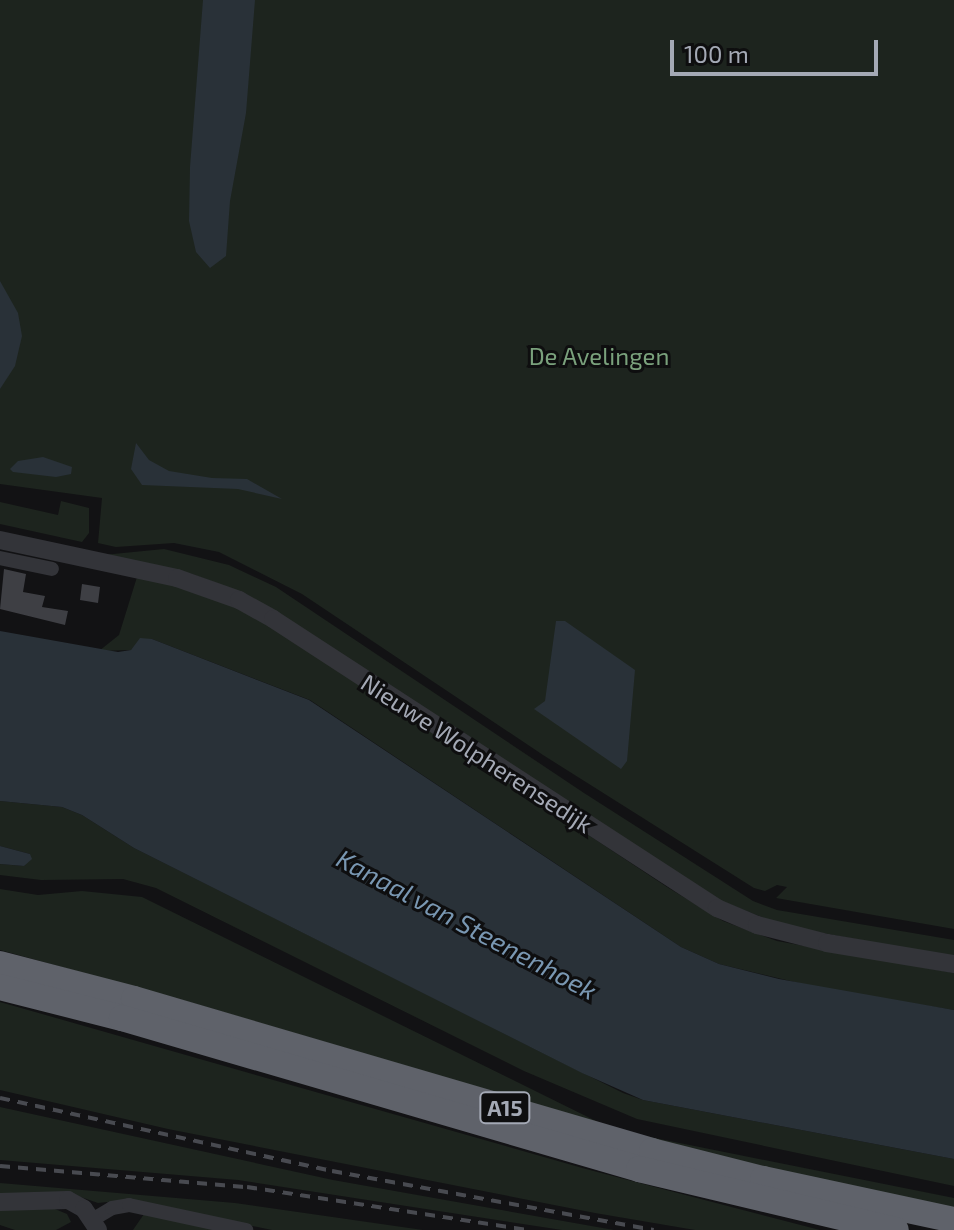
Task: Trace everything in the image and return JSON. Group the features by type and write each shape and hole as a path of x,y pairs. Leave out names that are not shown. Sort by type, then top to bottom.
{"highway":[{"name":"A15","path":"0,964 134,999 652,1151 763,1179 954,1220"},
{"name":"A15","path":"0,987 122,1018 639,1169 896,1230"}],"street":[{"name":"Nieuwe Wolpherensedijk","path":"0,540 177,578 239,600 273,619 717,908 757,925 827,943 954,964"},
{"path":"0,558 52,569"},
{"path":"0,1202 68,1200 84,1209 91,1227 112,1208 129,1205 246,1230"}],"green space":[{"name":"De Avelingen","path":"0,0 954,0 954,929 776,898 787,887 777,885 765,891 754,888 543,755 302,594 219,552 174,543 116,547 98,543 102,498 0,484"},
{"path":"61,501 89,508 89,533 82,542 0,524 0,502 58,515"},
{"path":"164,549 229,565 276,587 584,793 753,901 777,910 954,940 954,957 784,926 719,900 235,590 192,574 103,555"},
{"path":"137,577 200,592 267,622 723,921 777,941 954,973 954,1010 828,990 719,964 681,947 310,700 152,639 131,650 99,651 119,635"},
{"path":"0,801 62,807 82,815 134,848 623,1093 643,1100 954,1159 954,1186 637,1119 524,1071 156,888 123,879 41,880 0,875 0,864 24,866 30,854 0,846"},
{"path":"0,889 38,895 82,891 142,897 600,1123 0,950"},
{"path":"0,1002 586,1169 820,1230 695,1230 595,1213 168,1129 0,1090"},
{"path":"0,1107 333,1180 614,1230 562,1230 238,1180 0,1160"},
{"path":"630,1133 954,1198 954,1215"},
{"path":"0,1183 235,1203 423,1230 272,1230 126,1200 98,1203 72,1194 0,1195"},
{"path":"0,1208 55,1209 67,1214 71,1222 56,1230 15,1230 0,1225"},
{"path":"144,1214 216,1230 133,1230"}],"water":[{"path":"203,0 255,0 246,113 230,201 226,256 210,268 196,252 189,221 190,167"},
{"path":"0,281 18,313 22,336 15,366 0,389"},
{"path":"136,443 149,460 169,471 212,478 247,479 282,499 238,489 142,485 131,469"},
{"path":"43,457 72,467 71,474 56,477 13,472 10,469 18,461"},
{"path":"556,621 565,621 635,670 627,761 621,769 534,709 545,701"},
{"name":"Kanaal van Steenenhoek","path":"0,631 118,652 131,650 140,638 152,639 309,700 681,947 719,964 779,979 954,1010 954,1159 643,1100 582,1073 134,848 82,815 62,807 0,801"},
{"path":"0,846 30,854 32,859 24,866 0,864"}],"building":[{"path":"4,569 26,574 23,592 45,596 42,607 68,611 65,625 0,609"},
{"path":"82,584 100,587 98,603 80,600"}],"railway":[{"path":"0,1098 332,1171 654,1230"},
{"path":"0,1166 247,1187 529,1230"}]}
